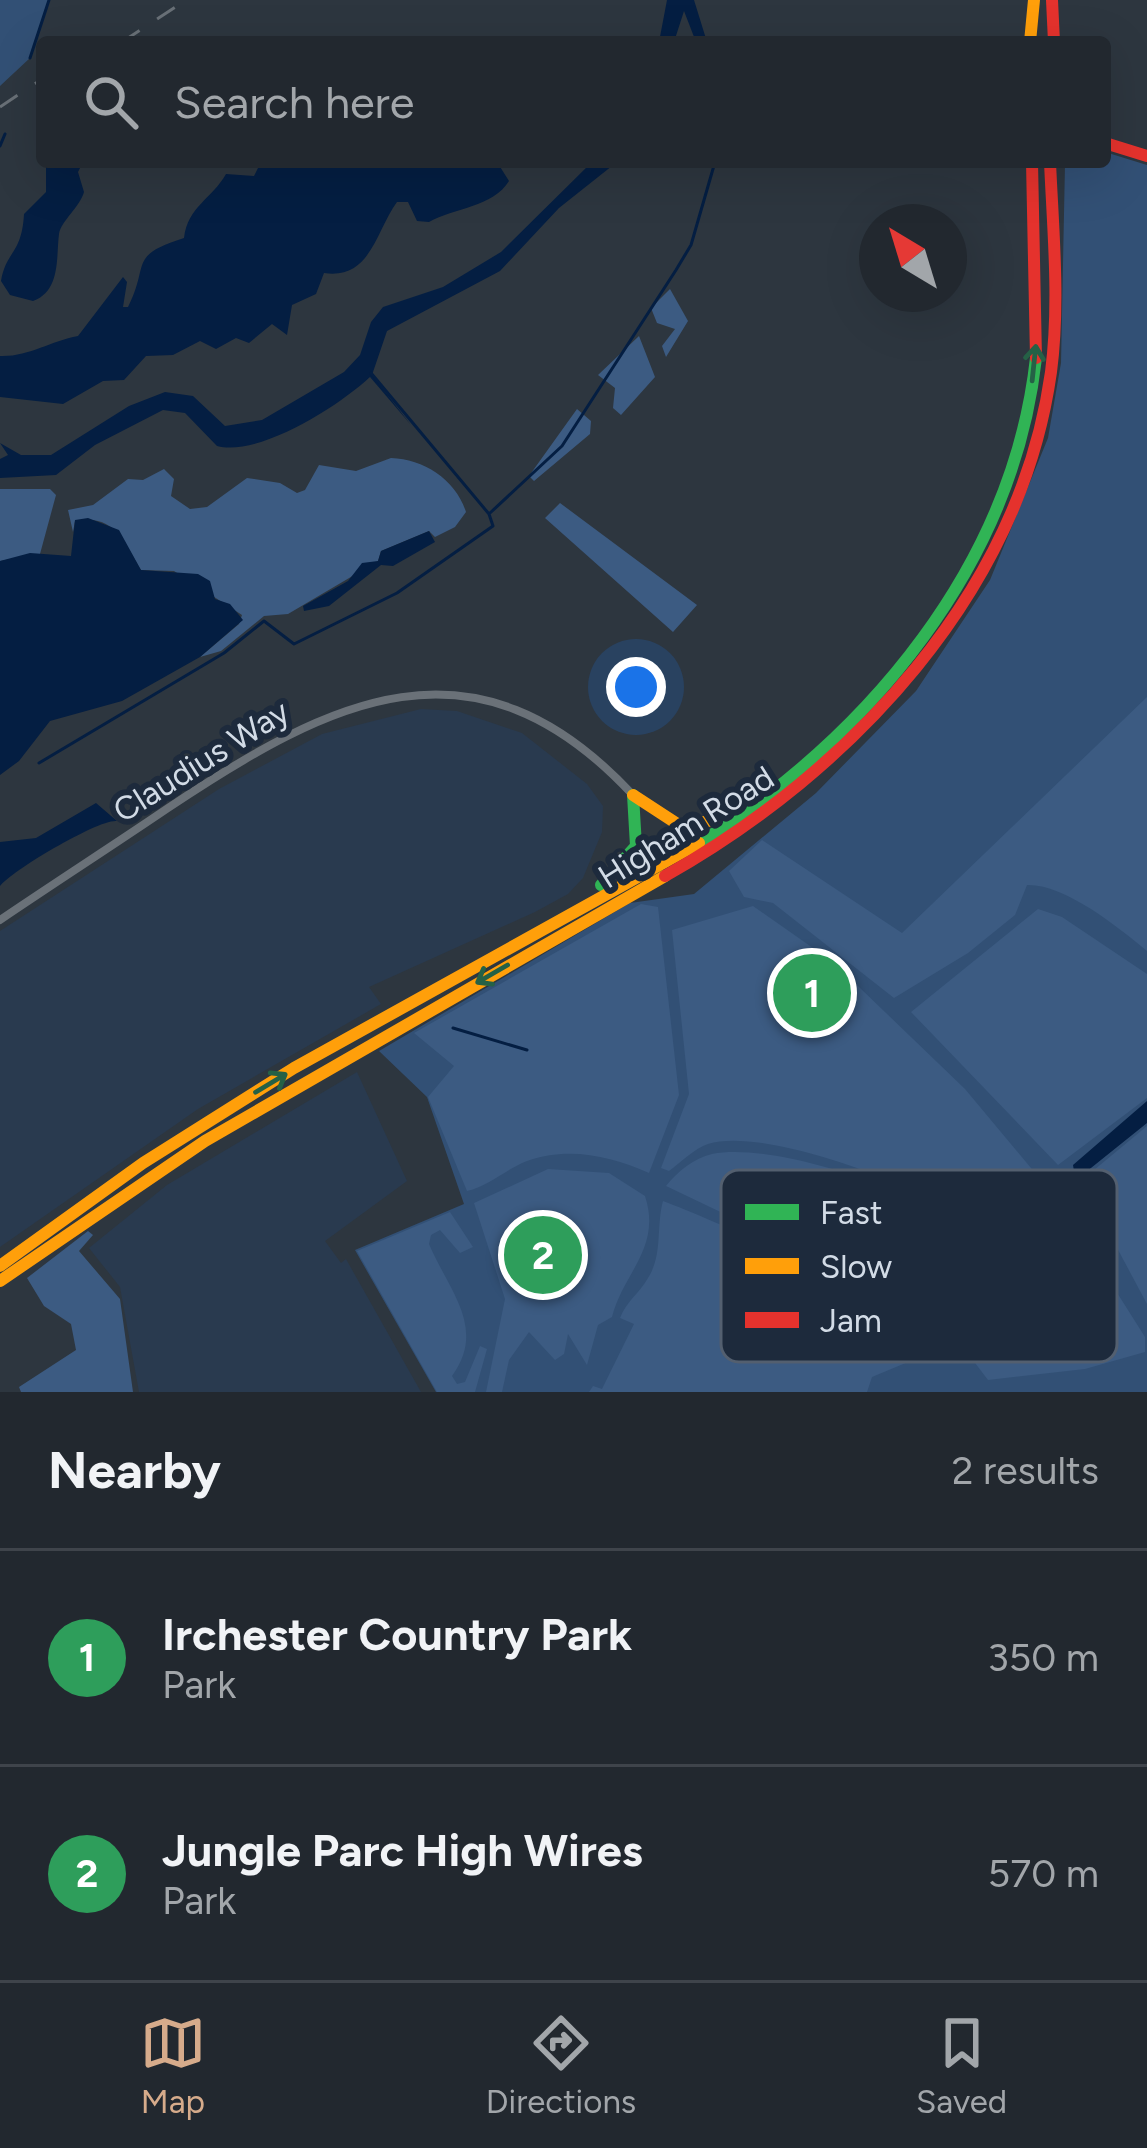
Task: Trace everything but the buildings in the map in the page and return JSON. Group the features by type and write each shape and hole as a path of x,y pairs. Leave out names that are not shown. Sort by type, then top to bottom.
{"main road":[{"path":"1031,36 1034,0"},
{"path":"1111,145 1147,156"},
{"name":"Higham Road","path":"0,1266 255,1093 707,836 822,754 910,655 959,578 1000,498 1027,414 1034,374 1039,306 1032,168"},
{"name":"Higham Road","path":"0,1281 215,1134 746,827 851,744 944,631 995,542 1030,455 1051,374 1054,168"},
{"path":"633,795 674,827 701,828 822,754"},
{"path":"525,938 627,866 641,835 633,795"}],"street":[{"name":"Claudius Way","path":"0,920 278,737 344,708 381,698 424,694 497,704 579,744 633,795"}],"shaded area":[{"path":"0,0 49,0 30,58 0,86"},
{"path":"667,0 694,0 705,36 694,36 684,11 676,36 660,36"},
{"path":"1111,154 1147,165 1147,1392 436,1392 355,1250 464,1204 427,1097 379,1051 630,903 694,894 816,793 916,691 990,580 1048,438 1061,363 1065,168 1111,168"},
{"path":"46,168 80,168 84,192 60,229 53,281 33,301 10,295 1,281 20,237 24,214 46,192"},
{"path":"258,168 501,168 509,181 483,202 429,222 417,221 408,202 397,202 362,261 340,273 324,273 316,294 292,305 287,335 272,324 249,343 236,338 216,349 200,341 173,355 146,356 124,380 103,381 63,404 0,397 0,356 78,336 123,277 127,282 123,307 128,307 147,256 184,238 195,210 226,174 254,176"},
{"path":"586,168 609,168 559,208 500,271 387,331 372,375 411,425 370,377 319,414 254,444 217,446 185,413 163,410 95,445 56,475 0,478 0,459 8,455 0,443 21,455 51,455 129,406 165,392 193,396 225,426 262,420 344,372 360,355 371,322 383,307 443,287 501,252"},
{"path":"670,289 688,321 666,357 662,346 675,329 657,323 651,308"},
{"path":"639,336 655,377 621,415 613,408 615,388 598,375"},
{"path":"577,409 591,421 590,434 534,481 529,476"},
{"path":"391,458 415,462 447,481 466,512 455,527 435,537 429,531 381,551 378,561 288,614 264,616 221,651 200,657 239,624 242,615 174,571 141,570 117,532 100,521 75,521 73,532 68,510 93,505 128,479 143,480 164,469 174,479 171,496 190,509 207,507 247,478 280,483 297,493 305,490 319,465 356,471"},
{"path":"0,489 50,489 56,495 40,554 0,561"},
{"path":"560,503 697,605 673,632 545,518"},
{"path":"88,518 119,530 141,570 198,574 210,581 215,599 230,604 243,620 200,657 122,701 50,721 19,761 0,775 0,561 30,553 71,556 75,520"},
{"path":"429,531 435,542 393,566 381,565 329,606 304,611 303,606 348,581 362,563 378,561 381,551"},
{"path":"1147,697 1147,951 1074,899 1027,885 1015,915 968,953 894,998 773,903 744,897 729,871 762,840 902,933"},
{"path":"421,709 457,711 522,733 587,784 603,806 602,832 583,878 568,894 535,912 369,987 381,1004 198,1109 0,1247 0,931 219,789 322,734"},
{"path":"96,803 117,821 56,847 0,886 0,842 36,838"},
{"path":"641,904 658,907 679,1095 649,1173 605,1158 558,1154 527,1161 467,1191 428,1097 454,1066 414,1033"},
{"path":"753,906 833,962 965,1089 1033,1170 861,1170 809,1153 735,1141 708,1144 669,1171 661,1168 689,1094 672,930"},
{"path":"1038,909 1062,917 1147,974 1147,1098 1058,1165 911,1012"},
{"path":"357,1072 407,1181 325,1241 341,1263 346,1259 421,1392 139,1392 120,1287 89,1248 167,1185"},
{"path":"1147,1101 1147,1123 1088,1170 1074,1170 1073,1165"},
{"path":"1147,1126 1147,1304 1117,1248 1117,1170 1094,1170"},
{"path":"741,1152 834,1170 721,1170 721,1212 666,1186 686,1166 712,1154"},
{"path":"548,1169 609,1173 645,1196 649,1231 645,1246 612,1317 598,1325 587,1365 568,1334 564,1354 555,1360 529,1332 509,1360 502,1392 486,1392 505,1299 474,1203"},
{"path":"663,1201 721,1225 721,1362 908,1362 872,1377 867,1392 589,1392 593,1386 602,1389 634,1324 620,1318 653,1269"},
{"path":"450,1212 473,1247 460,1253 440,1230 431,1235 429,1244 465,1326 462,1358 452,1376 457,1384 465,1382 480,1346 487,1349 475,1392 437,1392 357,1251"},
{"path":"88,1231 93,1235 79,1251 120,1299 133,1392 21,1392 19,1387 76,1350 71,1324 44,1306 27,1278"},
{"path":"1117,1293 1145,1337 1145,1352 1117,1360"},
{"path":"974,1362 1110,1362 1085,1369 988,1380"}],"waterway":[{"path":"37,36 49,0"},
{"path":"30,58 36,40"},
{"path":"0,146 5,134"},
{"path":"490,513 562,446 676,270 691,245 713,168"},
{"path":"39,763 224,653 264,621 294,644 397,593 493,526 489,514 371,373"},
{"path":"453,1028 527,1050"}],"railway":[{"path":"131,36 186,0"},
{"path":"0,107 36,83"}],"traffic: fast":[{"path":"699,843 821,751 875,697 923,638 964,574 998,506 1022,434 1036,358"},
{"path":"601,885 636,846 633,795"}],"traffic: slow":[{"path":"1031,36 1034,0"},
{"path":"633,795 682,827 717,819"},
{"path":"0,1266 143,1163 294,1068 699,843"},
{"path":"0,1281 205,1141 665,876"}],"traffic: jam":[{"path":"1052,0 1054,36"},
{"path":"1111,145 1147,156"},
{"path":"1032,168 1036,358"},
{"path":"665,876 734,833 861,729 916,668 964,601 1004,529 1033,453 1051,372 1055,293 1050,168"}],"place":[{"name":"Irchester Country Park","path":"812,993"},
{"name":"Jungle Parc High Wires","path":"543,1255"}]}
